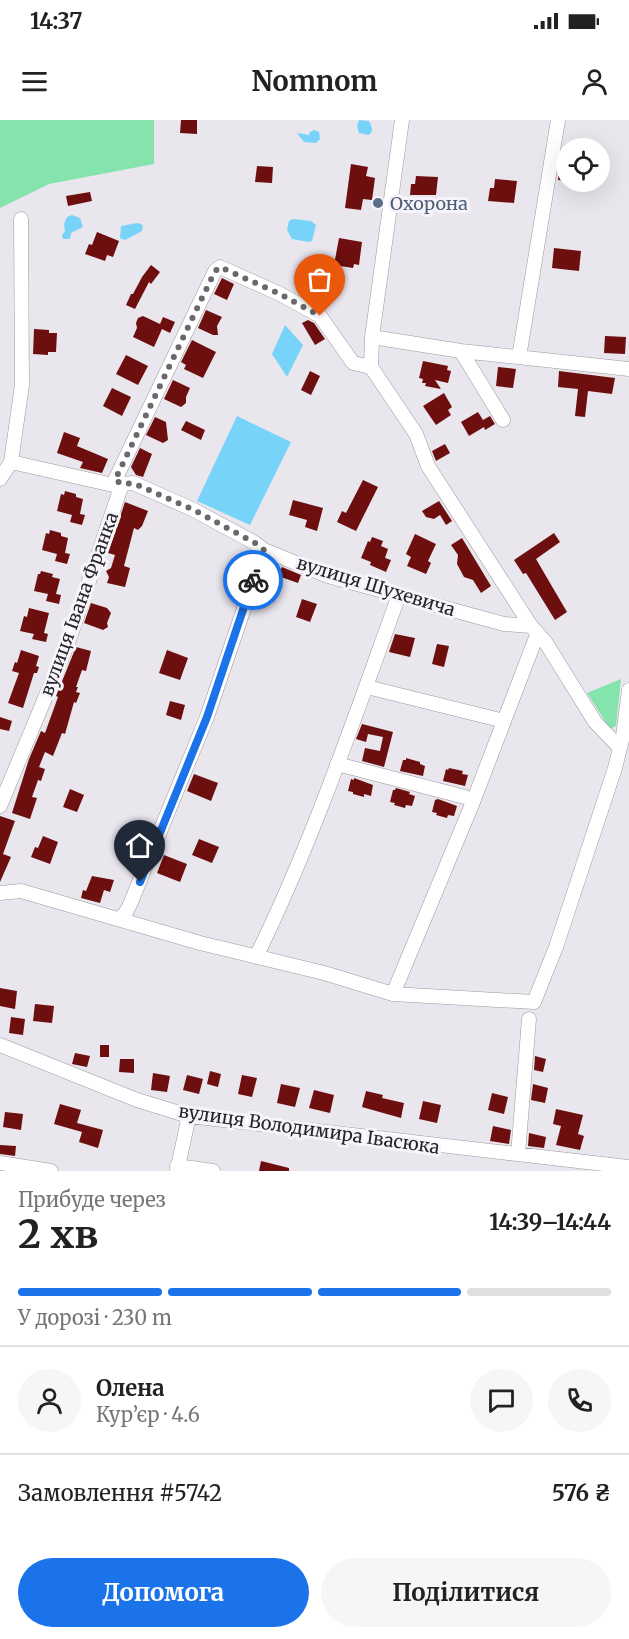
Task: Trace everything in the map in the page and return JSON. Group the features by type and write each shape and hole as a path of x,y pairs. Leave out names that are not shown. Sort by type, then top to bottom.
{"street":[{"path":"402,120 372,337 371,367 416,434 428,466 534,630 546,643 595,722 620,748"},
{"path":"519,357 558,120"},
{"path":"0,479 12,462 22,385 21,219"},
{"name":"вулиця Івана Франка","path":"0,806 68,643 122,484 115,480 215,271 220,267 280,294 320,316 353,363 371,367"},
{"path":"372,337 461,351 629,369"},
{"path":"461,351 503,420"},
{"name":"вулиця Шухевича","path":"12,462 113,485 133,483 194,510 264,550 328,576 504,624 534,630"},
{"path":"117,919 122,918 132,902 207,717 264,550"},
{"path":"256,957 278,913 337,764 399,595"},
{"path":"393,994 473,802 504,721 534,630"},
{"path":"367,687 504,721"},
{"path":"0,892 21,891 393,994 534,1002 556,947 620,748 629,690"},
{"path":"337,764 465,797"},
{"path":"518,1154 529,1019"},
{"name":"вулиця Володимира Івасюка","path":"0,1045 137,1100 189,1116 629,1167"},
{"path":"189,1116 177,1168 213,1171"},
{"path":"0,1163 51,1171"}],"green space":[{"path":"0,120 154,120 154,164 49,184 0,208"},
{"path":"621,679 616,726 610,729 587,693"}],"water":[{"path":"359,120 369,121 372,132 369,135 359,133 357,126"},
{"path":"314,130 319,132 320,139 316,143 304,142 297,133 309,135"},
{"path":"72,215 80,218 83,227 71,233 70,239 63,239 64,224 67,217"},
{"path":"293,219 311,221 316,225 312,241 292,239 287,230 289,221"},
{"path":"137,223 143,226 142,231 125,240 120,238 121,226"},
{"path":"285,325 303,345 287,377 272,354"},
{"path":"237,416 291,442 250,525 197,501"}],"building":[{"path":"181,120 197,120 197,134 180,133"},
{"path":"351,164 368,167 366,176 375,178 372,200 363,199 361,210 345,208"},
{"path":"257,166 273,167 272,183 255,182"},
{"path":"416,176 438,177 436,195 410,195 411,184 415,184"},
{"path":"495,179 517,181 514,203 488,201 490,188 494,188"},
{"path":"90,192 92,201 68,206 66,196"},
{"path":"97,232 119,241 113,257 107,255 105,261 85,254 89,244 92,245"},
{"path":"339,238 362,242 359,265 354,264 353,268 334,265"},
{"path":"554,248 581,251 579,271 552,268"},
{"path":"151,265 160,272 151,284 149,282 135,309 126,305 131,294"},
{"path":"222,278 234,284 227,300 214,294"},
{"path":"206,310 222,317 217,326 218,335 198,328"},
{"path":"143,316 160,324 163,317 175,322 170,333 162,329 154,347 133,337 138,318"},
{"path":"308,320 314,323 325,339 315,345 302,323"},
{"path":"34,329 57,333 56,352 48,352 48,355 33,354"},
{"path":"605,336 626,337 625,354 604,353"},
{"path":"192,340 216,352 203,378 184,369 186,365 181,362"},
{"path":"126,355 148,366 138,385 116,374"},
{"path":"423,361 448,366 447,370 451,371 448,383 435,380 441,389 425,386 426,383 422,383 423,379 419,378"},
{"path":"498,367 516,369 513,388 496,386"},
{"path":"310,371 320,376 311,395 301,390"},
{"path":"559,371 615,378 612,394 588,391 585,417 575,416 578,389 558,387"},
{"path":"173,380 190,388 186,403 181,407 164,399"},
{"path":"112,388 131,397 122,416 103,406"},
{"path":"444,393 452,407 448,410 451,415 436,425 423,406"},
{"path":"478,412 483,420 490,416 495,424 485,430 484,427 469,436 461,422"},
{"path":"155,417 166,422 168,440 163,443 146,435"},
{"path":"186,421 205,430 201,440 181,430"},
{"path":"64,432 80,438 77,446 108,459 102,473 80,468 83,462 57,453"},
{"path":"445,444 450,453 436,461 432,451"},
{"path":"140,448 152,454 143,477 136,475 131,467"},
{"path":"363,480 378,487 356,531 337,522 342,511 346,513"},
{"path":"65,491 83,499 80,514 85,515 82,525 70,522 72,515 57,511 61,494 64,495"},
{"path":"293,500 323,508 317,531 305,527 307,520 289,515"},
{"path":"439,501 452,521 446,525 440,515 434,519 426,517 422,511"},
{"path":"125,502 148,511 142,526 138,530 134,528 124,566 130,568 125,587 107,583 109,577 106,571 111,568 115,555 108,553"},
{"path":"50,530 68,538 65,553 70,554 67,564 55,561 57,554 42,550 46,533 49,534"},
{"path":"554,533 560,542 536,559 567,612 555,620 526,573 523,574 514,560"},
{"path":"415,534 436,544 428,561 431,563 426,574 407,566 411,557 406,554"},
{"path":"372,537 383,541 381,546 388,549 385,558 391,560 386,572 361,558"},
{"path":"462,538 491,586 481,593 473,580 464,577 457,564 458,555 451,545"},
{"path":"282,567 301,575 298,583 278,576"},
{"path":"41,571 53,574 52,577 60,579 56,594 61,595 59,604 46,601 48,594 34,591 38,574"},
{"path":"302,599 317,604 310,622 296,617"},
{"path":"91,603 107,608 111,613 107,623 108,627 103,630 84,623"},
{"path":"29,608 49,613 44,633 48,634 46,642 32,639 34,634 20,631"},
{"path":"395,634 415,638 410,657 389,652"},
{"path":"437,644 449,646 444,667 432,664"},
{"path":"76,647 91,651 86,671 82,670 76,687 78,687 76,692 80,693 76,703 74,702 65,734 62,733 53,756 45,752 39,767 45,769 32,797 37,798 30,819 12,813 29,759 41,731 45,733 58,697 56,696"},
{"path":"21,650 39,656 36,666 39,667 37,673 34,673 23,708 8,703 19,673 12,671"},
{"path":"167,650 188,658 180,680 159,673"},
{"path":"170,701 185,705 181,720 166,715"},
{"path":"0,717 12,721 9,731 0,729"},
{"path":"362,724 393,732 384,767 362,761 365,748 380,751 383,737 368,734 366,742 356,739"},
{"path":"406,758 425,766 423,776 400,771 403,760"},
{"path":"446,769 463,771 462,774 468,775 465,786 443,781"},
{"path":"194,774 218,783 211,801 187,791"},
{"path":"354,778 373,785 371,796 364,794 364,797 348,791 351,779 354,780"},
{"path":"396,788 415,796 412,806 406,805 405,808 390,802 393,790"},
{"path":"70,789 84,795 77,812 63,807"},
{"path":"435,800 457,806 454,816 448,815 447,818 432,812"},
{"path":"0,816 15,821 3,854 11,857 0,882"},
{"path":"43,836 58,842 50,864 31,857"},
{"path":"199,839 219,847 212,863 192,855"},
{"path":"164,855 187,864 180,882 157,873"},
{"path":"92,876 114,880 110,892 104,890 100,903 81,898"},
{"path":"0,988 17,991 15,1009 0,1006"},
{"path":"35,1004 54,1006 52,1023 33,1021"},
{"path":"11,1017 25,1019 23,1035 9,1033"},
{"path":"100,1045 109,1045 109,1057 100,1057"},
{"path":"75,1053 90,1056 87,1067 72,1064"},
{"path":"535,1056 546,1059 543,1072 534,1070"},
{"path":"120,1059 134,1059 134,1073 119,1072"},
{"path":"210,1071 221,1074 218,1087 207,1084"},
{"path":"153,1073 170,1076 167,1092 151,1090"},
{"path":"187,1075 203,1079 199,1094 183,1090"},
{"path":"242,1075 257,1078 252,1097 238,1094"},
{"path":"281,1084 300,1088 295,1107 277,1103"},
{"path":"533,1084 548,1088 545,1103 531,1100"},
{"path":"314,1090 334,1095 330,1113 309,1108"},
{"path":"366,1091 383,1095 382,1098 404,1103 401,1118 362,1107"},
{"path":"492,1093 508,1097 504,1114 488,1110"},
{"path":"423,1101 441,1105 437,1123 419,1119"},
{"path":"60,1104 81,1110 77,1123 103,1130 98,1148 79,1142 82,1132 54,1124"},
{"path":"556,1109 583,1115 578,1134 584,1136 580,1150 556,1145 561,1126 553,1124"},
{"path":"5,1112 23,1114 21,1130 3,1127"},
{"path":"493,1126 511,1130 509,1144 490,1141"},
{"path":"529,1133 546,1137 544,1148 528,1146"},
{"path":"0,1145 16,1146 15,1156 0,1154"},
{"path":"261,1161 289,1168 289,1171 259,1171"}],"way so far":[{"path":"253,580 264,550 255,543 194,510 133,483 122,484 115,480 215,271 220,267 280,294 320,316"}],"place":[{"name":"Охорона","path":"378,203"}],"route":[{"path":"140,882 207,717 253,580"}]}
